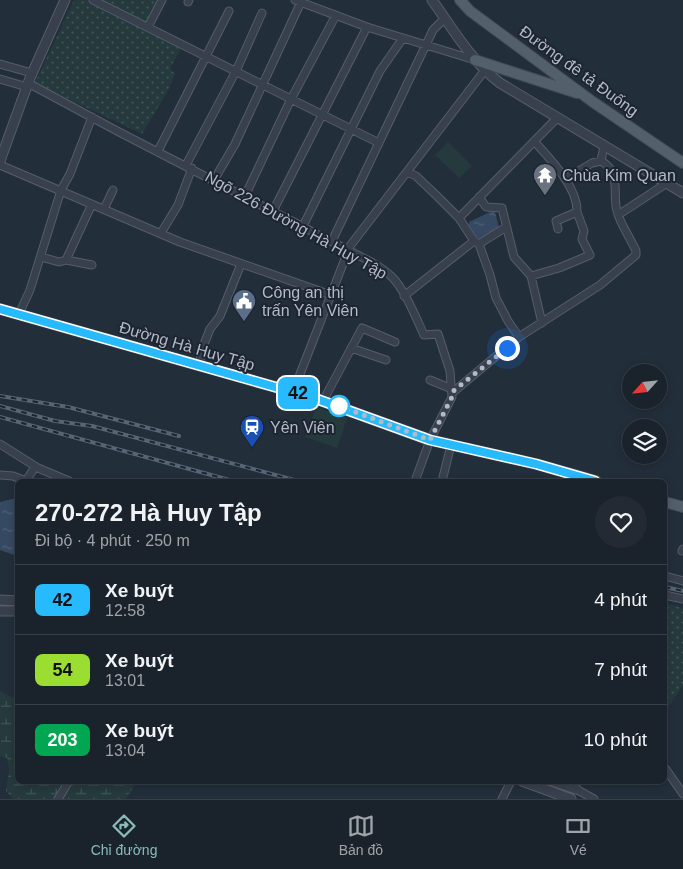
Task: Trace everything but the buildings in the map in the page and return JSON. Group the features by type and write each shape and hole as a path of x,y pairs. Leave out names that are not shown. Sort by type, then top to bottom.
{"main road":[{"name":"Đường đê tả Đuống","path":"460,0 470,11 585,96 683,163"},
{"path":"475,60 585,96"},
{"name":"Đường Hà Huy Tập","path":"0,309 323,401 430,440 536,464 589,479"},
{"path":"667,503 683,507"}],"street":[{"path":"0,161 32,73 65,0"},
{"path":"92,0 351,128 379,144"},
{"path":"148,27 162,0"},
{"path":"432,0 475,60 484,70 507,88 683,193"},
{"path":"214,180 235,144 263,85 298,1 367,27 475,60"},
{"path":"158,152 229,11"},
{"path":"161,233 178,205 189,167 262,13"},
{"path":"245,196 291,99 336,15"},
{"path":"332,241 435,26 445,18"},
{"path":"273,211 367,27"},
{"path":"303,226 380,71 403,38"},
{"path":"0,64 32,73"},
{"path":"293,392 350,246 484,70"},
{"name":"Ngõ 226 Đường Hà Huy Tập","path":"0,79 28,85 371,262 392,277 424,335 438,334 450,372 452,391"},
{"path":"19,314 30,290 62,190 92,117"},
{"path":"459,218 557,118"},
{"path":"531,276 559,268 590,255 582,239 584,231 577,212 577,203 566,179 534,141"},
{"path":"601,161 604,146"},
{"path":"452,391 519,337 600,285 636,254 616,211 616,187 609,167 601,161 592,163 566,179"},
{"path":"0,165 180,242 331,295"},
{"path":"407,172 416,176 459,218 476,243 490,275 496,298 519,337"},
{"path":"618,215 668,183"},
{"path":"104,209 113,190"},
{"path":"479,198 486,207 502,208 514,258 531,276 542,323"},
{"path":"66,260 92,204"},
{"path":"558,230 556,221 577,212"},
{"path":"404,296 476,243 506,226"},
{"path":"40,258 92,265"},
{"path":"199,365 210,329 220,316 241,264"},
{"path":"323,401 362,328 395,342"},
{"path":"351,348 386,360"},
{"path":"430,380 452,391"},
{"path":"416,479 430,440 452,397 452,391"},
{"path":"0,444 35,467 64,479"},
{"path":"442,479 451,445"},
{"path":"27,479 35,467"},
{"path":"0,476 13,476 23,479"},
{"path":"667,577 683,581"},
{"path":"667,595 683,599"},
{"path":"3,600 3,611"},
{"path":"667,771 683,794"},
{"path":"58,799 67,784"},
{"path":"502,799 510,784"},
{"path":"530,784 571,799"},
{"path":"562,784 594,799"}],"green space":[{"path":"74,0 157,0 144,29 181,49 170,68 175,74 168,91 142,134 35,83"},
{"path":"448,142 472,166 459,178 435,155"},
{"path":"316,407 347,418 337,448 305,437"},
{"path":"667,604 683,608 683,685 667,709"},
{"path":"0,691 15,699 15,784 135,784 126,799 13,799 6,791 9,770 7,758 0,756"}],"water":[{"path":"490,212 495,212 499,228 479,239 469,228 469,222"},
{"path":"15,499 15,555 0,550 0,502"}],"railway":[{"path":"0,396 68,407 179,436"},
{"path":"0,406 55,421 92,426 291,479"},
{"path":"0,417 226,479"},
{"path":"667,587 683,591"}],"bus line":[{"name":"42","path":"0,309 314,398 430,440 536,464 588,479"}],"place":[{"name":"Chùa Kim Quan","path":"545,196"},
{"name":"Công an thị trấn Yên Viên","path":"244,322"},
{"name":"Yên Viên","path":"252,448"}],"route":[{"path":"339,406 430,440 452,397 452,392 507,348"}]}
